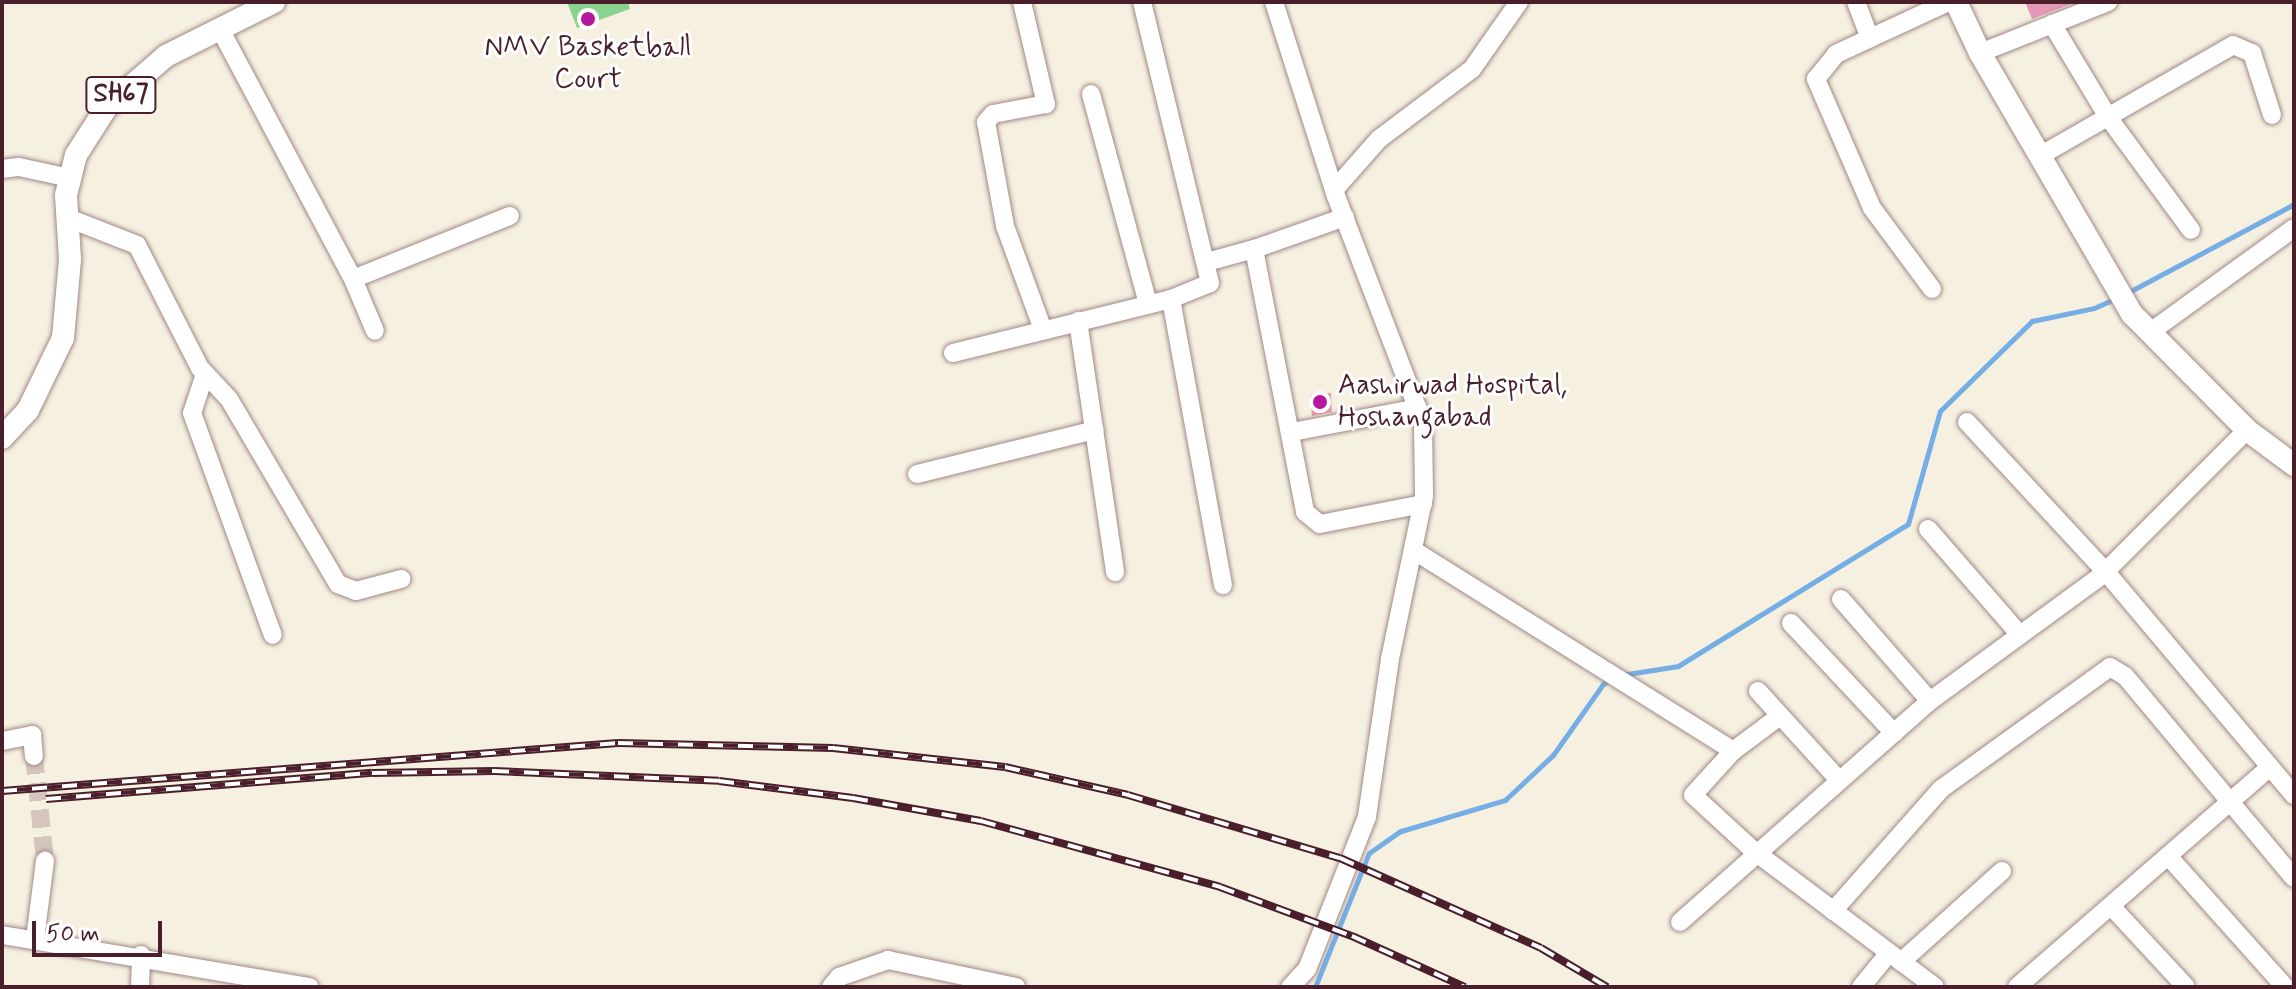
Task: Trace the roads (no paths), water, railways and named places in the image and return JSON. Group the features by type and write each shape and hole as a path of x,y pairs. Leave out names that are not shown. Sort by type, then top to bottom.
{"main road":[{"name":"SH67","path":"2,438 28,410 63,338 70,259 70,178 76,155 106,108 166,56 232,17 274,2"},
{"path":"1956,2 1980,53 2043,154 2106,274 2132,314 2247,430 2294,465"}],"street":[{"path":"1022,2 1046,104 993,114 986,122 1005,226 1043,330"},
{"path":"953,353 1171,299 1206,287 1207,262 1142,2"},
{"path":"1274,2 1334,190 1423,423 1423,504 1390,659 1367,817 1307,969 1290,987"},
{"path":"1334,190 1379,139 1472,69 1519,2"},
{"path":"1856,2 1870,38"},
{"path":"1932,289 1872,208 1817,89 1827,60 1948,2"},
{"path":"1980,53 2108,2"},
{"path":"232,17 375,331"},
{"path":"2052,24 2108,117 2191,230"},
{"path":"2043,154 2240,45 2252,53 2272,115"},
{"path":"1091,94 1148,304"},
{"path":"2,169 19,167 70,178"},
{"path":"353,279 510,216"},
{"path":"1207,262 1345,217"},
{"path":"68,218 137,245 205,374 229,399 338,584 356,591 401,579"},
{"path":"2149,333 2294,228"},
{"path":"1254,249 1310,521 1320,524 1423,504"},
{"path":"1171,299 1223,585"},
{"path":"1078,321 1115,572"},
{"path":"205,374 192,413 273,635"},
{"path":"1292,432 1418,408"},
{"path":"1967,422 2106,572 2294,795"},
{"path":"917,474 1095,430"},
{"path":"1680,922 1754,851 1930,701 2106,572 2247,430"},
{"path":"1928,529 2020,635"},
{"path":"1413,550 1733,751"},
{"path":"1841,599 1930,701"},
{"path":"1791,623 1894,733"},
{"path":"1833,911 1941,789 2110,667 2125,676 2294,878"},
{"path":"1758,691 1839,780"},
{"path":"1780,716 1733,751 1693,795 1754,851 1935,987"},
{"path":"2,741 32,735 34,756"},
{"path":"2017,987 2270,767"},
{"path":"2168,856 2285,987"},
{"path":"35,939 45,861"},
{"path":"1861,987 2002,871"},
{"path":"2111,906 2186,987"},
{"path":"2,935 141,955 310,987"},
{"path":"140,987 141,955"},
{"path":"831,987 839,977 888,960 1016,987"}],"waterway":[{"path":"2125,294 2294,204"},
{"path":"1621,675 1678,666 1908,524 1940,411 2032,321 2094,308 2116,298"},
{"path":"1315,987 1369,853 1401,831 1505,800 1553,755 1603,684 1612,679"}],"tunnel":[{"path":"34,756 45,861"}],"railway":[{"path":"2,791 618,743 833,748 1005,767 1128,795 1340,858 1541,948 1607,987"},
{"path":"46,799 372,773 494,771 719,781 853,798 981,821 1220,887 1352,936 1465,987"}],"place":[{"name":"NMV Basketball Court","path":"588,19"},
{"name":"Aashirwad Hospital, Hoshangabad","path":"1320,402"}]}
